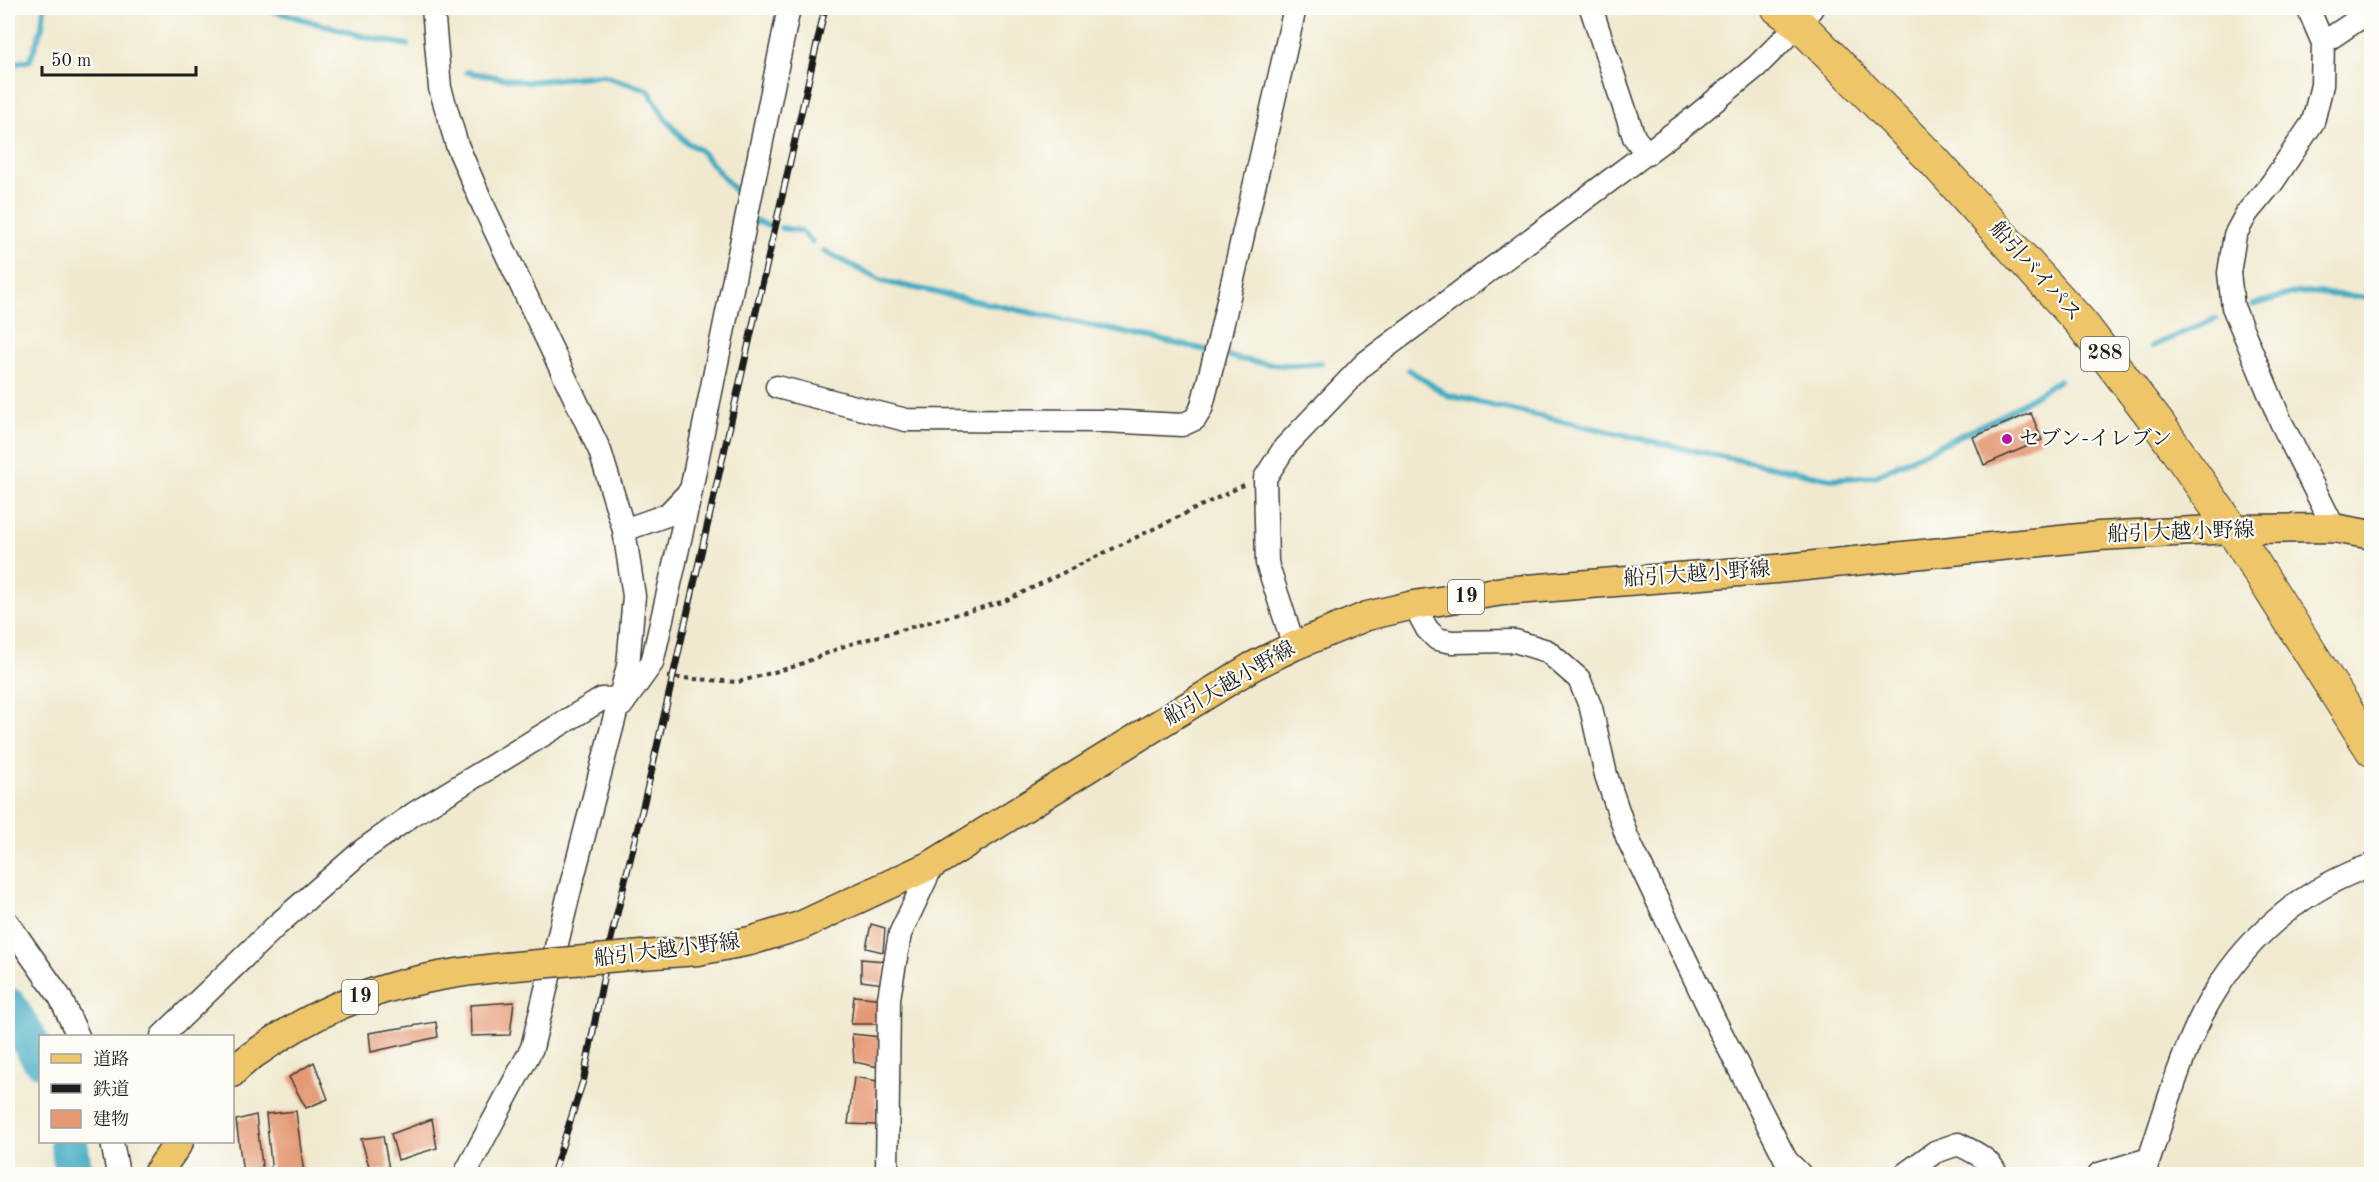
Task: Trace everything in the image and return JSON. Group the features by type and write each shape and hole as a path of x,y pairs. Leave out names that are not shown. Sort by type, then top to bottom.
{"highway":[{"name":"船引バイパス","path":"1796,13 2082,323 2159,425 2232,530 2372,750"}],"main road":[{"name":"船引大越小野線","path":"234,1071 240,1064 292,1029 349,1000 408,981 455,972 698,951 750,941 790,929 933,864 1223,684 1294,646 1367,616 1414,604 1503,591 1845,563 2099,536 2334,528 2372,535"},
{"path":"157,1174 178,1143"}],"street":[{"path":"434,8 440,88 457,145 600,451 624,530 634,596 628,666 570,889 532,1048 465,1174"},
{"path":"617,706 652,663 692,490 789,8"},
{"path":"777,387 906,420 1105,421 1182,425 1195,419 1201,409 1219,340 1295,8"},
{"path":"1591,8 1634,137 1647,154"},
{"path":"2308,8 2323,43 2322,85 2313,122 2272,183 2247,213 2235,235 2229,273 2233,308 2281,422 2334,528"},
{"path":"2323,43 2372,10"},
{"path":"1294,646 1267,563 1265,478 1285,447 1365,363 1647,154 1757,66 1796,13"},
{"path":"624,530 668,515 692,490"},
{"path":"1414,604 1427,629 1437,639 1452,642 1515,641 1547,651 1579,679 1591,708 1606,775 1627,837 1715,1021 1786,1160 1800,1174"},
{"path":"163,1035 277,924 363,850 415,813 602,699 617,706"},
{"path":"887,1174 889,998 900,934 933,864"},
{"path":"2099,1174 2147,1170 2196,1027 2215,992 2242,954 2272,923 2312,892 2347,873 2372,865"},
{"path":"8,923 60,997 78,1035"},
{"path":"112,1143 118,1174"},
{"path":"1905,1174 1935,1152 1958,1144 1976,1153 1994,1168 1996,1174"}],"path":[{"path":"645,674 686,680 738,682 796,666 847,645 1005,601 1245,485 1265,478"}],"building":[{"name":"セブン-イレブン","path":"2031,413 2042,440 1984,465 1973,437"},
{"path":"871,924 885,928 883,952 866,948"},
{"path":"861,959 885,961 884,984 861,981"},
{"path":"854,996 884,999 880,1024 851,1024"},
{"path":"514,1002 510,1035 471,1036 470,1005"},
{"path":"436,1022 438,1037 371,1052 369,1033"},
{"path":"852,1034 881,1037 879,1067 854,1062"},
{"path":"314,1062 328,1099 306,1108 289,1077"},
{"path":"854,1077 877,1081 876,1125 848,1124"},
{"path":"296,1111 304,1174 272,1174 266,1114"},
{"path":"256,1115 263,1174 243,1174 236,1120"},
{"path":"432,1119 437,1148 398,1160 391,1134"},
{"path":"383,1136 389,1169 371,1173 361,1139"}],"waterway":[{"path":"8,65 30,60 42,27 44,8"},
{"path":"189,8 196,12 229,8"},
{"path":"264,8 365,37 408,45"},
{"path":"467,72 526,82 602,75 648,90 665,118 686,142 700,150 738,194"},
{"path":"754,221 769,225"},
{"path":"781,228 801,231 812,242"},
{"path":"824,251 882,281 1211,351"},
{"path":"2253,305 2290,294 2307,292 2372,298"},
{"path":"2152,346 2215,319"},
{"path":"1221,354 1271,364 1321,363"},
{"path":"1409,370 1447,395 1831,479 1875,476 2005,414 2059,380"},
{"path":"8,1006 39,1056"},
{"path":"69,1143 74,1174"}],"railway":[{"path":"553,1174 584,1078 610,943 651,773 825,8"}],"place":[{"name":"セブン-イレブン","path":"2007,439"}]}
